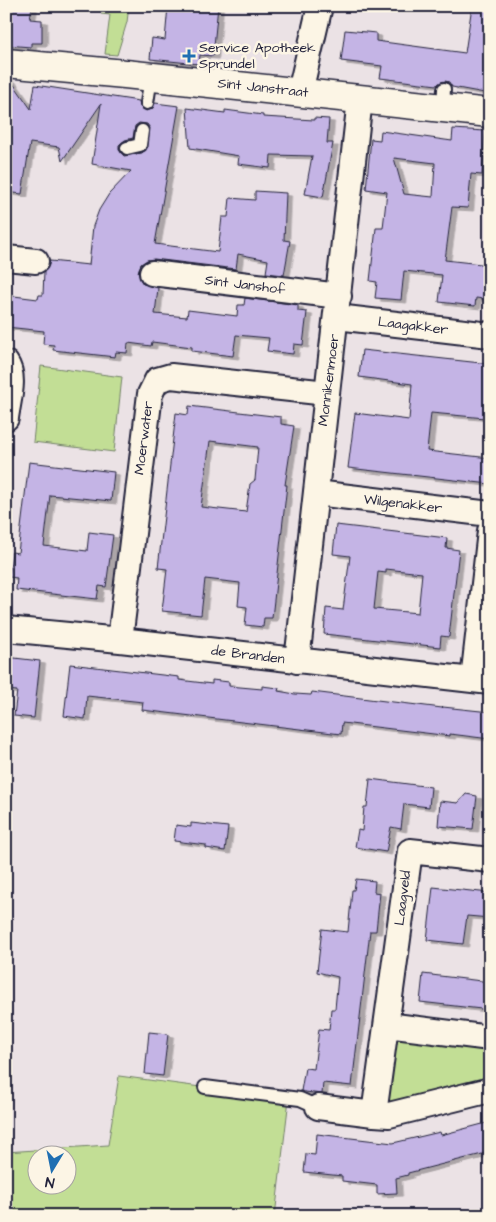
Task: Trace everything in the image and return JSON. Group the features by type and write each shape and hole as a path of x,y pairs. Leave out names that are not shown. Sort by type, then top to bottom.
{"street":[{"path":"300,92 320,6"},
{"name":"Sint Janstraat","path":"6,64 360,99 443,98 490,113"},
{"name":"Monnikenmoer","path":"297,660 360,99"},
{"path":"6,258 36,262"},
{"name":"Sint Janshof","path":"152,273 338,306"},
{"name":"Laagakker","path":"338,306 490,335"},
{"path":"6,363 10,369 11,380 6,418"},
{"name":"Moerwater","path":"120,640 150,394 157,380 171,376 327,393"},
{"name":"Wilgenakker","path":"316,493 490,514"},
{"path":"482,681 490,531"},
{"name":"de Branden","path":"6,629 482,681"},
{"name":"Laagveld","path":"374,1114 410,851 490,860"},
{"path":"387,1025 490,1038"},
{"path":"318,1107 389,1115 490,1090"}],"lane":[{"path":"147,103 151,77"},
{"path":"126,148 140,145 142,131"},
{"path":"205,1087 300,1099 318,1107"}],"green space":[{"path":"106,6 129,6 127,22 117,55 105,54 110,15 101,14 102,8"},
{"path":"41,366 122,377 114,452 33,442"},
{"path":"394,1035 490,1045 490,1082 383,1105"},
{"path":"119,1076 289,1099 275,1216 6,1216 6,1152 28,1150 28,1194 78,1194 78,1147 108,1145"}],"building":[{"path":"6,6 32,6 30,19 42,20 42,43 31,43 31,47 6,45"},
{"path":"168,6 218,6 213,56 200,55 199,64 150,59 152,38 165,40"},
{"path":"472,6 490,6 490,94 452,87 449,82 445,81 437,85 380,78 382,66 341,61 345,30 376,33 376,41 465,53"},
{"path":"6,79 10,79 31,109 35,85 139,101 140,106 146,111 153,108 155,103 179,106 155,244 218,252 222,217 228,217 230,198 255,200 255,191 286,193 284,240 290,241 284,275 266,273 268,260 238,254 236,269 154,259 147,260 141,264 138,272 143,284 158,288 155,314 187,317 188,310 237,316 238,305 244,305 245,298 298,305 298,311 307,312 303,345 294,344 293,354 267,351 269,338 236,335 233,356 192,351 192,347 152,342 151,346 128,343 127,353 116,352 115,357 53,350 54,345 43,344 44,331 6,327 6,295 38,299 39,295 43,295 44,272 50,261 89,265 93,226 99,210 109,194 131,171 92,164 101,104 62,161 59,147 30,143 22,194 6,192","holes":["139,123 147,124 150,128 148,147 142,153 124,156 119,150 119,145 125,140 133,138 135,126"]},
{"path":"187,108 225,113 225,110 263,115 263,117 329,119 327,143 333,143 323,197 305,194 312,156 271,155 270,168 238,164 239,156 190,148"},
{"path":"453,129 485,131 482,175 471,174 468,208 452,207 445,260 490,265 490,300 476,298 475,306 439,302 442,275 404,271 401,300 375,298 377,282 370,281 376,228 383,228 387,192 366,189 371,139 380,140 381,131 452,141","holes":["394,158 435,163 433,197 404,194"]},
{"path":"362,350 490,364 485,418 431,413 427,451 490,458 490,484 348,468 355,413 409,420 412,384 359,377"},
{"path":"189,406 281,417 281,424 294,426 285,485 287,485 272,618 264,618 263,627 245,625 247,607 238,606 240,583 205,579 201,615 162,611 167,569 158,568 176,413 188,415","holes":["210,441 258,447 255,480 250,484 246,512 201,507"]},
{"path":"29,462 114,472 111,501 50,495 44,546 87,551 89,532 113,535 106,587 99,586 97,599 16,590 17,578 9,577 12,552 18,553"},
{"path":"336,525 447,538 446,548 459,550 449,637 441,636 440,647 324,634 326,608 343,610 350,556 333,554","holes":["386,569 422,573 418,613 374,609 378,572 386,573"]},
{"path":"6,657 40,661 34,718 14,716 17,691 6,690"},
{"path":"70,664 179,677 179,680 212,684 212,680 229,682 229,686 262,689 262,686 279,688 278,691 295,694 311,695 312,692 490,712 490,739 342,723 341,734 142,710 143,702 87,696 85,719 64,716"},
{"path":"370,779 431,787 429,807 404,804 401,829 391,827 386,852 355,847 358,830 362,831 364,807 367,807"},
{"path":"466,794 477,796 473,829 438,826 440,801 458,803"},
{"path":"191,823 228,827 225,851 206,848 206,845 174,841 176,825 191,827"},
{"path":"356,879 375,881 374,892 380,893 376,931 370,931 352,1086 323,1083 322,1094 305,1092 301,1091 305,1068 314,1069 319,1029 329,1030 331,1009 335,1009 338,977 317,972 322,929 348,932 352,890 354,890"},
{"path":"433,887 490,893 490,918 467,916 463,944 427,940"},
{"path":"423,974 490,982 490,1010 420,1002"},
{"path":"149,1032 168,1034 163,1076 145,1074"},
{"path":"490,1122 490,1152 408,1173 408,1175 396,1178 397,1193 377,1194 377,1185 342,1181 342,1176 304,1172 306,1154 315,1155 317,1134 393,1143 440,1132 441,1135"}],"place":[{"name":"Service Apotheek Sprundel","path":"189,56"}]}
